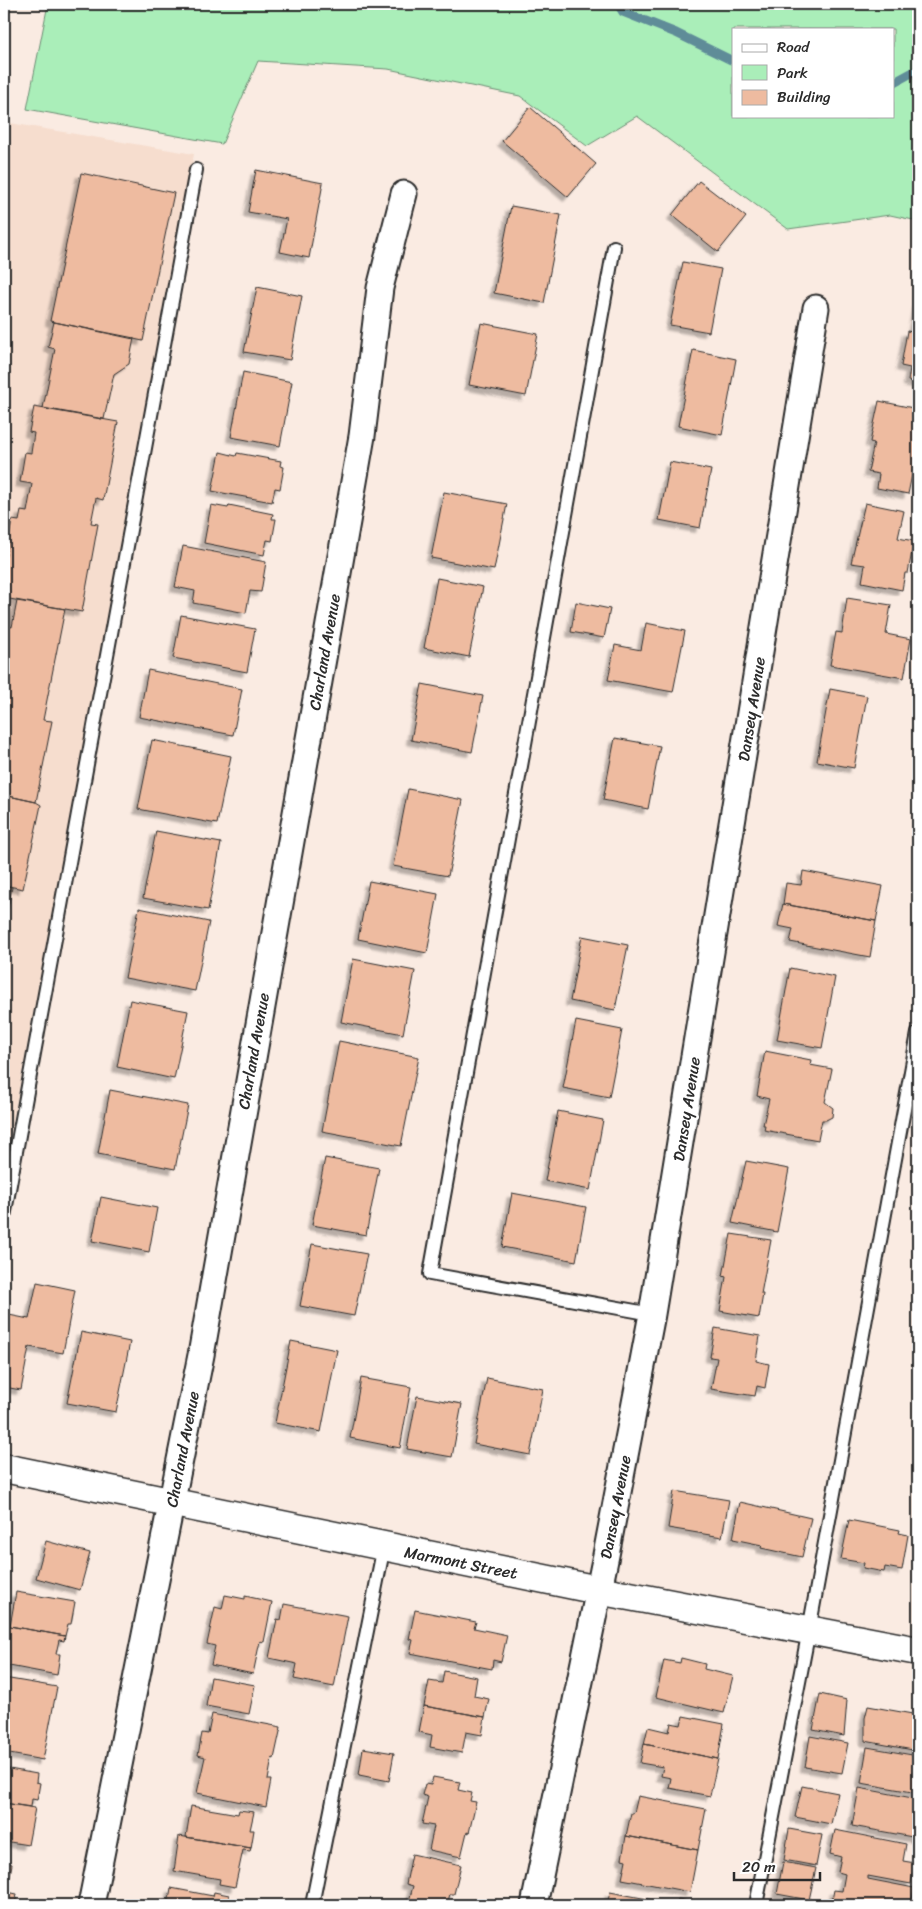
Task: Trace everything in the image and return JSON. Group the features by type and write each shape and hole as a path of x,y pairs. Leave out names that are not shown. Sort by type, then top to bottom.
{"main road":[{"name":"Marmont Street","path":"4,1468 598,1590 918,1651"}],"street":[{"name":"Charland Avenue","path":"91,1905 201,1356 362,436 380,288 404,194"},
{"name":"Dansey Avenue","path":"534,1905 652,1314 816,308"}],"lane":[{"path":"4,1217 196,170"},
{"path":"614,247 430,1274 652,1314"},
{"path":"756,1905 809,1630 918,1033"},
{"path":"312,1905 384,1546"}],"shaded area":[{"path":"4,122 194,154 4,1169"}],"green space":[{"path":"48,4 918,4 918,221 890,215 788,229 637,116 587,146 520,96 388,69 258,61 222,144 27,109"}],"building":[{"path":"530,107 596,164 568,197 502,141"},
{"path":"256,170 323,183 309,258 280,252 287,219 248,212"},
{"path":"81,173 174,193 143,341 50,321"},
{"path":"699,181 746,217 718,252 672,215"},
{"path":"511,206 561,215 544,303 494,293"},
{"path":"683,262 721,269 709,332 670,325"},
{"path":"257,287 302,296 290,360 244,352"},
{"path":"917,303 918,383 908,381 910,368 901,366 907,331 912,332"},
{"path":"54,322 134,338 129,364 114,374 104,419 43,408 55,349 48,347"},
{"path":"481,323 538,334 526,396 469,385"},
{"path":"693,350 736,359 722,435 678,426"},
{"path":"243,372 292,382 280,446 231,437"},
{"path":"879,401 918,409 918,446 908,494 877,488 879,474 868,472 874,443 870,442"},
{"path":"34,407 118,422 103,500 96,498 91,523 98,524 82,612 4,598 4,566 12,520 19,521 21,511 27,512 32,484 20,482 25,452 31,453 34,433 29,432"},
{"path":"220,452 236,456 237,453 281,461 280,466 284,467 280,489 275,488 272,502 212,491"},
{"path":"670,462 711,470 700,528 659,520"},
{"path":"444,492 507,504 494,570 431,558"},
{"path":"865,503 904,511 898,538 914,541 908,573 905,573 902,590 862,582 865,565 851,563"},
{"path":"211,505 228,508 229,505 273,514 272,519 276,519 272,541 267,540 264,555 204,543"},
{"path":"183,546 266,562 261,592 250,591 246,613 193,603 195,591 175,587"},
{"path":"437,578 483,587 469,657 424,648"},
{"path":"847,598 891,605 886,634 911,639 904,678 830,665 836,632 842,633"},
{"path":"17,601 65,609 43,720 52,721 36,802 4,795 4,625 12,627"},
{"path":"576,602 610,609 604,638 571,632"},
{"path":"181,615 255,629 247,672 173,658"},
{"path":"646,623 685,631 673,692 608,680 615,645 641,650"},
{"path":"148,670 242,689 233,735 139,717"},
{"path":"422,684 483,696 472,752 411,740"},
{"path":"830,689 867,696 854,768 817,761"},
{"path":"615,738 660,746 648,809 603,800"},
{"path":"152,740 231,756 217,824 138,809"},
{"path":"408,789 463,800 448,876 393,866"},
{"path":"4,795 36,802 41,805 23,889 4,885"},
{"path":"156,831 221,843 208,910 143,898"},
{"path":"803,871 883,886 876,921 783,904 786,883 801,885"},
{"path":"369,881 438,894 427,953 358,939"},
{"path":"4,885 12,887 4,929"},
{"path":"783,904 876,921 870,957 790,942 793,929 778,926"},
{"path":"139,908 209,922 195,991 125,978"},
{"path":"582,936 628,945 615,1010 570,1001"},
{"path":"353,959 415,971 403,1034 341,1022"},
{"path":"790,968 835,977 822,1048 777,1040"},
{"path":"130,1000 188,1011 174,1079 117,1067"},
{"path":"576,1021 622,1030 609,1097 563,1088"},
{"path":"339,1041 419,1057 401,1146 322,1131"},
{"path":"765,1051 811,1060 810,1065 832,1069 825,1102 833,1108 832,1117 822,1120 818,1140 764,1130 765,1125 763,1125 769,1099 757,1096"},
{"path":"110,1090 188,1105 175,1169 98,1154"},
{"path":"558,1111 603,1120 590,1190 545,1181"},
{"path":"325,1158 379,1168 366,1235 312,1225"},
{"path":"746,1161 789,1169 777,1232 732,1223"},
{"path":"512,1193 586,1207 576,1261 502,1247"},
{"path":"101,1197 157,1208 149,1252 92,1241"},
{"path":"731,1234 771,1240 761,1294 763,1294 759,1318 720,1311 726,1277 723,1276"},
{"path":"312,1244 367,1254 354,1316 300,1306"},
{"path":"37,1282 75,1290 63,1353 29,1347 21,1390 4,1387 4,1314 29,1319"},
{"path":"715,1328 760,1336 756,1361 769,1364 765,1388 757,1386 755,1396 711,1389 717,1358 710,1357"},
{"path":"81,1332 130,1342 116,1412 67,1403"},
{"path":"291,1341 337,1350 321,1432 275,1423"},
{"path":"361,1378 411,1387 400,1448 350,1438"},
{"path":"487,1378 543,1389 530,1455 474,1444"},
{"path":"417,1396 462,1404 452,1457 407,1449"},
{"path":"674,1491 729,1500 722,1537 668,1528"},
{"path":"740,1502 811,1518 802,1557 761,1548 762,1545 733,1539"},
{"path":"849,1520 900,1530 899,1533 908,1535 902,1570 885,1567 884,1572 863,1568 864,1563 841,1559"},
{"path":"46,1541 90,1553 80,1590 36,1578"},
{"path":"16,1592 75,1602 71,1624 68,1624 65,1636 10,1626"},
{"path":"225,1595 245,1599 245,1596 272,1602 264,1642 260,1641 253,1674 211,1665 215,1646 207,1644 215,1607 222,1609"},
{"path":"284,1604 348,1616 334,1687 294,1679 297,1664 269,1658 277,1619 281,1620"},
{"path":"415,1610 476,1622 474,1628 507,1635 501,1662 493,1660 492,1669 410,1653 413,1640 409,1639"},
{"path":"4,1625 65,1636 64,1641 59,1640 56,1654 60,1654 57,1675 4,1665"},
{"path":"681,1658 705,1664 704,1669 733,1676 724,1713 656,1697 664,1660 680,1663"},
{"path":"444,1671 477,1677 474,1696 489,1699 485,1717 424,1706 429,1681 442,1683"},
{"path":"211,1677 255,1685 249,1714 206,1706"},
{"path":"4,1678 57,1687 43,1760 4,1753"},
{"path":"820,1694 847,1700 844,1736 813,1730"},
{"path":"424,1706 485,1717 482,1735 466,1732 462,1753 430,1747 432,1735 419,1732"},
{"path":"868,1706 918,1715 918,1751 865,1741 865,1718"},
{"path":"212,1714 281,1727 274,1759 272,1758 268,1780 271,1780 266,1807 197,1793 205,1757 198,1755 202,1733 208,1734"},
{"path":"683,1716 724,1724 718,1759 644,1744 648,1727 669,1732 671,1723 681,1725"},
{"path":"810,1736 848,1743 842,1773 805,1767"},
{"path":"644,1744 718,1759 710,1796 669,1788 671,1778 661,1776 663,1767 640,1763"},
{"path":"867,1747 918,1756 918,1793 861,1783"},
{"path":"363,1748 394,1753 389,1781 359,1775"},
{"path":"4,1768 37,1774 36,1782 40,1783 37,1800 32,1799 31,1807 4,1803"},
{"path":"433,1777 460,1782 458,1790 472,1793 470,1801 476,1802 461,1857 429,1850 434,1826 422,1824 428,1797 422,1795 425,1784 431,1785"},
{"path":"802,1786 838,1793 831,1824 795,1817"},
{"path":"859,1788 918,1799 918,1838 852,1826"},
{"path":"638,1796 706,1809 698,1850 626,1836 631,1813 634,1813"},
{"path":"4,1803 35,1808 28,1845 4,1841"},
{"path":"191,1806 238,1814 239,1810 254,1812 250,1830 254,1830 251,1848 186,1837"},
{"path":"789,1829 822,1835 816,1866 784,1860"},
{"path":"835,1830 906,1844 903,1861 915,1863 911,1884 868,1876 868,1879 914,1888 911,1905 831,1905 834,1890 842,1891 845,1874 838,1872 841,1857 830,1854"},
{"path":"179,1836 251,1848 250,1851 243,1850 235,1887 219,1884 220,1879 174,1871"},
{"path":"626,1836 698,1850 690,1892 622,1879 626,1860 622,1859"},
{"path":"412,1854 461,1865 454,1894 450,1894 447,1905 408,1905 413,1886 406,1884"},
{"path":"4,1862 12,1864 7,1892 17,1894 15,1905 4,1905"},
{"path":"783,1862 816,1868 809,1900 777,1894"},
{"path":"171,1888 213,1896 214,1892 229,1895 228,1900 236,1902 236,1905 168,1905"},
{"path":"610,1892 653,1900 652,1905 607,1905"},
{"path":"678,1899 711,1905 677,1905"}],"waterway":[{"path":"618,4 623,12 676,33 732,60"},
{"path":"894,82 915,71 918,72"}]}
